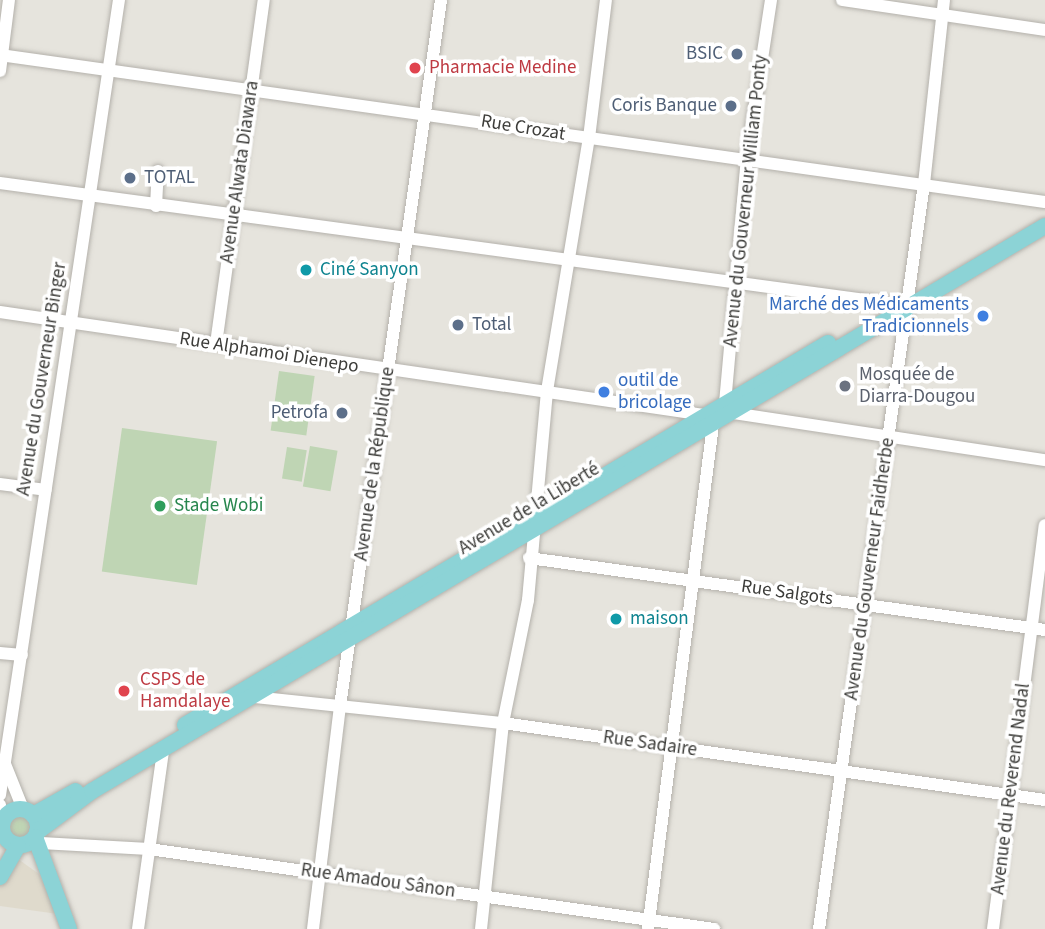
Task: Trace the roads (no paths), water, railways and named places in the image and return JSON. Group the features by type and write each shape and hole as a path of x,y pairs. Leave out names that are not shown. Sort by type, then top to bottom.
{"main road":[{"name":"Avenue de la Liberté","path":"905,305 1045,216"},
{"name":"Avenue de la Liberté","path":"1,831 8,813 28,812 351,632 905,305 1045,226"},
{"name":"Avenue de la Liberté","path":"32,840 92,791 254,696 351,632"},
{"path":"28,812 32,840 69,929"},
{"path":"1,831 32,840"},
{"path":"0,877 32,840"}],"street":[{"path":"0,71 9,0"},
{"name":"Avenue du Gouverneur Binger","path":"0,794 92,197 119,0"},
{"name":"Avenue Alwata Diawara","path":"216,344 264,0"},
{"name":"Avenue de la République","path":"313,929 340,706 441,0"},
{"path":"481,929 503,723 527,600 547,391 589,138 606,0"},
{"name":"Avenue du Gouverneur William Ponty","path":"729,408 735,282 747,157 771,0"},
{"path":"842,0 1045,30"},
{"name":"Avenue du Gouverneur Faidherbe","path":"820,929 923,184 944,0"},
{"name":"Rue Crozat","path":"1,55 589,138 747,157 1045,202"},
{"path":"156,206 158,171"},
{"path":"0,183 905,305"},
{"name":"Rue Alphamoi Dienepo","path":"0,312 388,371 547,391 709,420"},
{"path":"729,408 888,438 1045,460"},
{"path":"649,924 696,581 709,420"},
{"path":"0,484 46,491"},
{"name":"Avenue du Reverend Nadal","path":"993,929 1045,524"},
{"name":"Rue Salgots","path":"529,558 1045,630"},
{"path":"0,653 22,655"},
{"name":"Rue Sadaire","path":"254,696 503,723 1045,800"},
{"path":"138,929 163,750"},
{"path":"5,764 28,812"},
{"path":"0,805 1,831"},
{"name":"Rue Amadou Sânon","path":"32,840 149,849 486,897 649,924 714,929"}],"place":[{"name":"BSIC","path":"737,54"},
{"name":"Pharmacie Medine","path":"415,68"},
{"name":"Coris Banque","path":"731,106"},
{"name":"TOTAL","path":"130,178"},
{"name":"Ciné Sanyon","path":"306,270"},
{"name":"Marché des Médicaments Tradicionnels","path":"983,316"},
{"name":"Total","path":"458,325"},
{"name":"Mosquée de Diarra-Dougou","path":"845,386"},
{"name":"outil de bricolage","path":"604,392"},
{"name":"Petrofa","path":"342,413"},
{"name":"Stade Wobi","path":"160,506"},
{"name":"maison","path":"616,619"},
{"name":"CSPS de Hamdalaye","path":"124,691"}]}
